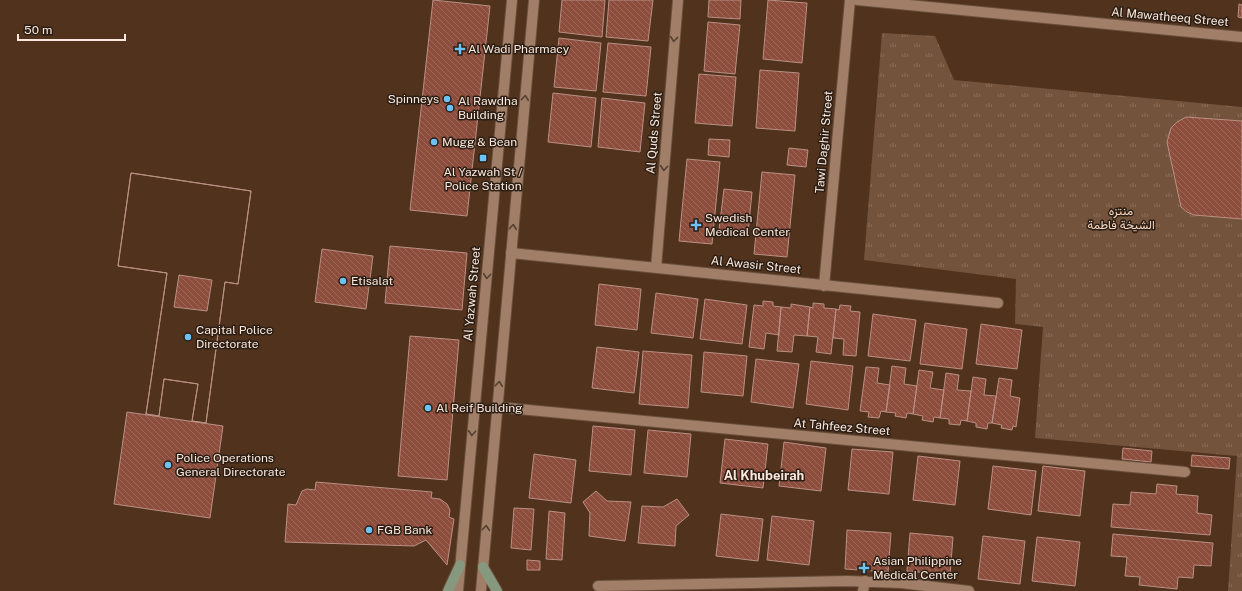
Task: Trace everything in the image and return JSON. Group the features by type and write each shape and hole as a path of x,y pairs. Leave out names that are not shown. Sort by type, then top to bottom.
{"main road":[{"path":"448,591 460,566"},
{"path":"483,567 497,591"}],"street":[{"name":"Al Yazwah Street","path":"458,591 512,0"},
{"path":"481,591 534,0"},
{"name":"Al Quds Street","path":"656,268 678,0"},
{"name":"Tawi Daghir Street","path":"824,286 850,0"},
{"name":"Al Mawatheeq Street","path":"857,0 1242,37"},
{"name":"Al Awasir Street","path":"511,253 998,304"},
{"name":"At Tahfeez Street","path":"497,407 1184,472"},
{"path":"598,586 824,580 864,586 969,591"}],"green space":[{"name":"منتزه الشيخة فاطمة","path":"882,33 935,36 954,80 1242,107 1242,591 1228,591 1237,456 1035,438 1043,327 1015,324 1016,279 864,260"}],"building":[{"name":"Al Rawdha Building","path":"433,0 490,6 467,216 410,210"},
{"path":"562,0 605,0 602,37 559,32"},
{"path":"609,0 653,0 648,41 606,37"},
{"path":"709,0 741,0 740,19 708,17"},
{"path":"768,0 807,3 802,63 763,59"},
{"path":"1239,4 1242,5 1242,18 1238,17"},
{"path":"708,22 740,25 735,74 704,71"},
{"path":"559,38 601,43 596,91 554,87"},
{"path":"608,43 651,47 646,96 603,92"},
{"path":"760,70 799,73 795,131 756,128"},
{"path":"699,74 736,77 732,126 695,123"},
{"path":"553,93 596,98 591,147 548,142"},
{"path":"602,98 645,103 640,152 598,147"},
{"path":"1186,117 1242,121 1242,219 1194,215 1181,207 1167,142 1171,128 1177,122"},
{"path":"709,139 730,140 729,157 708,155"},
{"path":"789,148 808,150 806,167 787,165"},
{"path":"687,159 720,162 712,244 679,241"},
{"path":"762,172 795,175 787,257 754,254"},
{"name":"Capital Police Directorate","path":"131,173 251,191 238,284 225,282 206,423 192,421 198,384 164,379 159,416 146,414 167,273 118,266","holes":["179,275 212,280 207,311 174,307"]},
{"name":"Capital Police Directorate","path":"131,173 251,191 238,284 225,282 206,423 192,421 198,384 164,379 159,416 146,414 167,273 118,266"},
{"path":"724,189 752,192 748,233 719,230"},
{"path":"390,246 467,253 462,310 385,303"},
{"path":"322,249 373,256 366,309 315,302"},
{"path":"599,284 641,289 637,330 595,325"},
{"path":"656,293 698,299 693,338 651,333"},
{"path":"705,299 747,305 742,344 700,339"},
{"path":"763,301 773,302 773,306 781,307 779,335 766,333 764,349 749,347 754,305 763,306"},
{"path":"813,303 824,304 824,308 836,309 831,354 816,352 818,337 807,336 810,307 813,308"},
{"path":"791,304 810,307 807,336 794,335 792,352 777,351 781,307 791,308"},
{"path":"840,305 851,306 850,311 860,312 856,356 843,355 844,339 833,338 836,309 839,310"},
{"path":"873,314 916,320 910,361 868,356"},
{"path":"925,323 967,329 962,369 920,364"},
{"path":"981,324 1022,330 1017,369 976,364"},
{"name":"Al Reif Building","path":"410,336 459,340 447,480 398,476"},
{"path":"597,347 639,352 634,393 592,388"},
{"path":"643,351 692,355 688,408 639,404"},
{"path":"704,352 747,356 743,396 701,392"},
{"path":"756,359 799,364 793,408 751,402"},
{"path":"811,361 853,366 848,410 806,404"},
{"path":"892,366 906,368 904,384 917,386 913,414 907,413 906,418 895,416 896,413 886,412"},
{"path":"866,367 879,368 877,383 890,385 886,412 881,411 879,418 868,417 869,412 860,411"},
{"path":"919,370 933,372 930,388 944,390 940,418 934,417 933,422 922,420 923,416 913,414"},
{"path":"946,373 959,375 957,390 971,391 967,421 961,420 960,425 949,424 949,419 940,418"},
{"path":"973,377 986,379 984,395 996,396 992,423 988,423 987,429 976,427 976,423 967,421"},
{"path":"999,378 1012,380 1010,396 1020,398 1016,427 1013,426 1012,430 1001,428 1002,425 992,423"},
{"name":"Police Operations General Directorate","path":"127,412 223,426 210,518 114,504"},
{"path":"593,426 635,430 631,475 589,471"},
{"path":"648,430 691,434 687,477 644,473"},
{"path":"725,439 768,444 763,488 720,483"},
{"path":"784,442 826,448 821,491 779,486"},
{"path":"1123,448 1152,451 1151,462 1122,459"},
{"path":"852,449 893,452 889,494 848,490"},
{"path":"534,454 576,460 571,503 529,498"},
{"path":"1192,455 1230,458 1229,469 1191,466"},
{"path":"918,456 960,461 955,505 913,500"},
{"path":"993,466 1036,471 1031,515 988,509"},
{"path":"1043,466 1085,471 1080,516 1038,511"},
{"name":"FGB Bank","path":"316,482 432,492 431,498 440,499 447,504 450,510 449,517 454,519 447,565 426,540 414,546 285,542 288,504 296,505 302,491 307,489 315,490"},
{"path":"1157,484 1177,486 1176,494 1198,496 1197,513 1212,515 1210,535 1111,527 1113,504 1130,505 1131,492 1156,494"},
{"path":"596,491 607,501 631,502 625,541 589,536 590,513 583,502"},
{"path":"677,499 689,515 676,526 675,546 638,543 642,506 663,507"},
{"path":"514,508 534,509 531,550 511,548"},
{"path":"549,511 565,513 562,560 546,559"},
{"path":"721,514 763,519 758,561 716,556"},
{"path":"772,516 814,521 809,565 767,560"},
{"path":"847,530 891,533 888,572 845,569"},
{"path":"910,533 953,537 950,575 907,571"},
{"path":"1113,534 1213,543 1211,566 1194,565 1193,578 1178,577 1177,589 1139,585 1140,577 1125,576 1127,557 1111,556"},
{"path":"983,536 1025,541 1020,584 978,579"},
{"path":"1037,537 1080,542 1075,586 1032,581"},
{"path":"527,560 540,561 540,570 527,570"}],"place":[{"name":"Al Wadi Pharmacy","path":"460,49"},
{"name":"Spinneys","path":"447,99"},
{"name":"Al Rawdha Building","path":"450,108"},
{"name":"Mugg & Bean","path":"434,142"},
{"name":"Al Yazwah St / Police Station","path":"483,158"},
{"name":"Swedish Medical Center","path":"696,225"},
{"name":"Etisalat","path":"343,281"},
{"name":"Capital Police Directorate","path":"188,337"},
{"name":"Al Reif Building","path":"428,408"},
{"name":"Police Operations General Directorate","path":"168,465"},
{"name":"FGB Bank","path":"369,530"},
{"name":"Asian Philippine Medical Center","path":"864,568"}],"district":[{"name":"Al Khubeirah","path":"764,475"}]}
